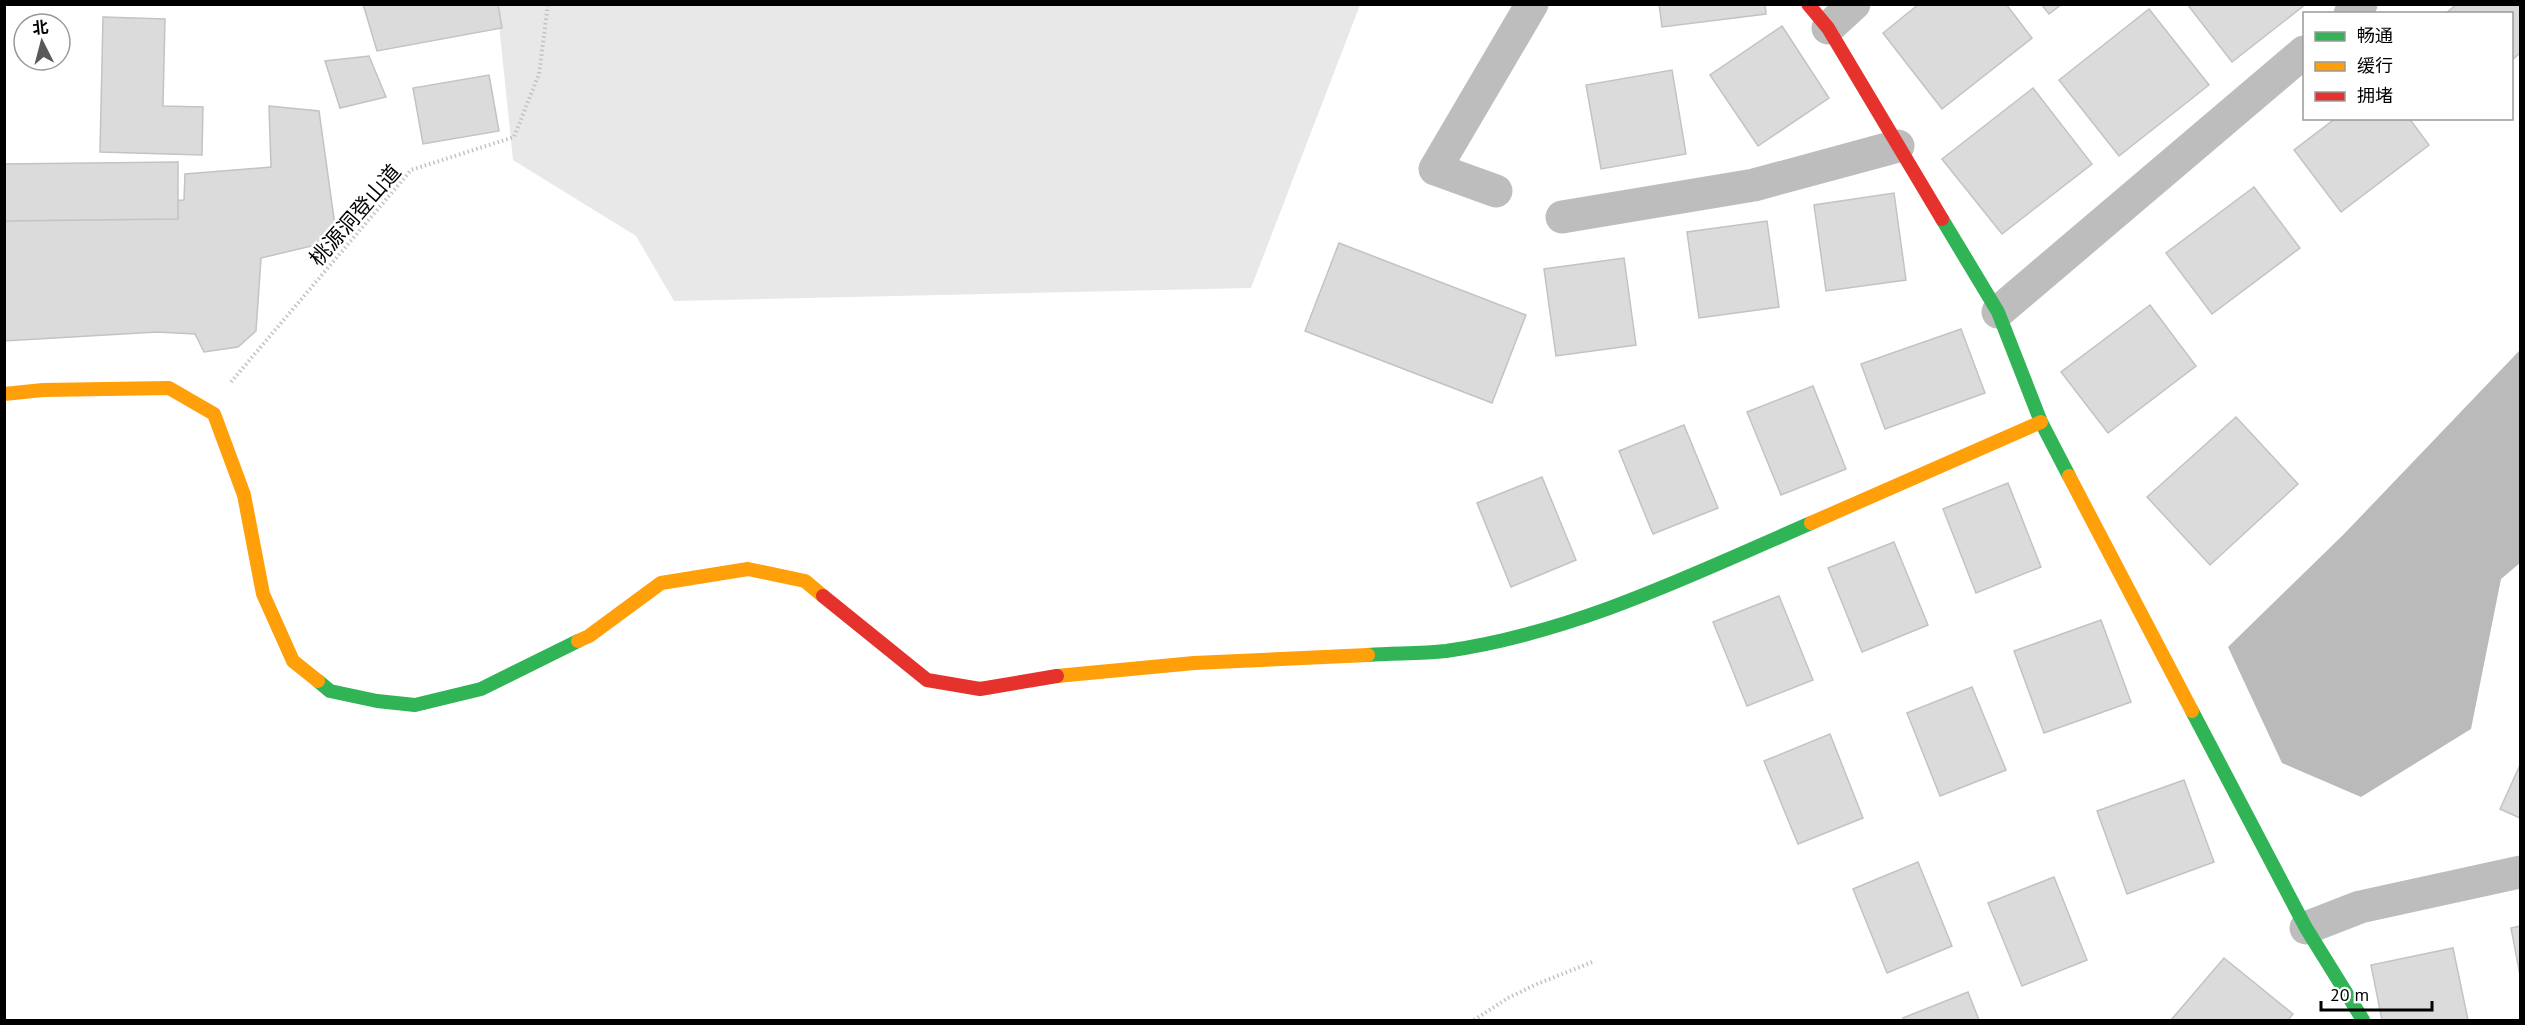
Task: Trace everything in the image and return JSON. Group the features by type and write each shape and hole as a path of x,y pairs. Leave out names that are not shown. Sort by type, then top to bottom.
{"street":[{"path":"1496,191 1435,169 1532,4"},
{"path":"1854,4 1818,16 1998,312 2041,422 2306,928 2363,1020"},
{"path":"1998,312 2303,53"},
{"path":"1562,217 1754,185 1898,146"},
{"path":"4,394 43,390 169,388 214,414 244,495 263,594 293,661 330,691 377,701 415,705 481,689 589,636 661,583 748,569 805,581 927,680 980,689 1067,674 1125,669 1445,651 1544,630 1664,586 2041,422"},
{"path":"2306,928 2360,907 2520,872"}],"path":[{"name":"桃源洞登山道","path":"207,410 411,170 514,137 539,74 548,4"},
{"path":"1474,1020 1508,998 1595,961"}],"shaded area":[{"path":"497,5 1360,5 1251,288 674,301 636,236 513,160"},
{"path":"2520,350 2520,563 2501,579 2471,729 2361,797 2282,763 2228,647 2344,534"}],"building":[{"path":"363,4 498,4 502,28 377,51"},
{"path":"1659,4 1765,4 1766,14 1662,27"},
{"path":"1919,4 2006,4 2032,38 1942,109 1883,33"},
{"path":"2041,4 2062,4 2049,14"},
{"path":"2187,4 2306,4 2232,62"},
{"path":"2457,4 2520,4 2520,53 2513,59 2513,12 2447,12"},
{"path":"2149,9 2209,85 2119,156 2059,80"},
{"path":"103,17 165,19 163,106 203,107 202,155 100,152"},
{"path":"1782,26 1829,98 1758,146 1710,75"},
{"path":"369,56 386,97 340,108 325,61"},
{"path":"1672,70 1686,154 1601,169 1586,85"},
{"path":"489,75 499,131 423,144 413,88"},
{"path":"2033,88 2092,164 2002,234 1942,159"},
{"path":"269,106 319,111 337,240 261,258 256,331 238,347 204,352 195,334 157,332 4,341 4,226 8,206 184,200 185,174 271,167"},
{"path":"2333,120 2410,120 2429,145 2341,212 2294,150"},
{"path":"178,162 178,219 4,221 4,164"},
{"path":"2254,187 2300,248 2212,314 2166,253"},
{"path":"1894,193 1906,280 1826,291 1814,205"},
{"path":"1767,221 1779,307 1699,318 1687,232"},
{"path":"1339,243 1526,315 1492,403 1305,331"},
{"path":"1624,258 1636,345 1556,356 1544,269"},
{"path":"2150,305 2196,366 2108,433 2061,372"},
{"path":"1961,329 1985,393 1885,429 1861,364"},
{"path":"1813,386 1846,469 1781,495 1747,412"},
{"path":"2236,417 2298,484 2210,565 2147,497"},
{"path":"1684,425 1718,508 1653,534 1619,451"},
{"path":"1542,477 1576,560 1511,587 1477,503"},
{"path":"2008,483 2041,567 1976,593 1943,509"},
{"path":"1894,542 1928,625 1862,652 1828,568"},
{"path":"1779,596 1813,680 1747,706 1713,622"},
{"path":"2101,620 2131,702 2044,733 2014,651"},
{"path":"1972,687 2006,770 1940,796 1907,713"},
{"path":"1830,734 1863,818 1798,844 1764,761"},
{"path":"2520,765 2520,818 2500,809"},
{"path":"2184,780 2214,862 2127,894 2097,811"},
{"path":"1918,862 1952,946 1887,973 1853,889"},
{"path":"2054,877 2087,960 2022,986 1988,903"},
{"path":"2520,926 2520,975 2511,928"},
{"path":"2453,948 2468,1020 2382,1020 2371,965"},
{"path":"2224,958 2293,1014 2288,1020 2171,1020"},
{"path":"1968,992 1979,1020 1904,1020 1903,1018"}],"traffic: fast":[{"path":"1942,219 1998,312 2041,422 2069,476"},
{"path":"1368,655 1446,651 1541,631 1633,599 1811,523"},
{"path":"318,681 330,691 377,701 415,705 481,689 578,641"},
{"path":"2192,711 2306,928 2363,1020"}],"traffic: slow":[{"path":"4,394 43,390 169,388 214,414 244,495 263,594 293,661 318,681"},
{"path":"1811,523 2041,422"},
{"path":"2069,476 2192,711"},
{"path":"578,641 589,636 661,583 748,569 805,581 823,596"},
{"path":"1057,676 1194,663 1368,655"}],"traffic: jam":[{"path":"1808,4 1828,28 1942,219"},
{"path":"823,596 927,680 980,689 1057,676"}]}
